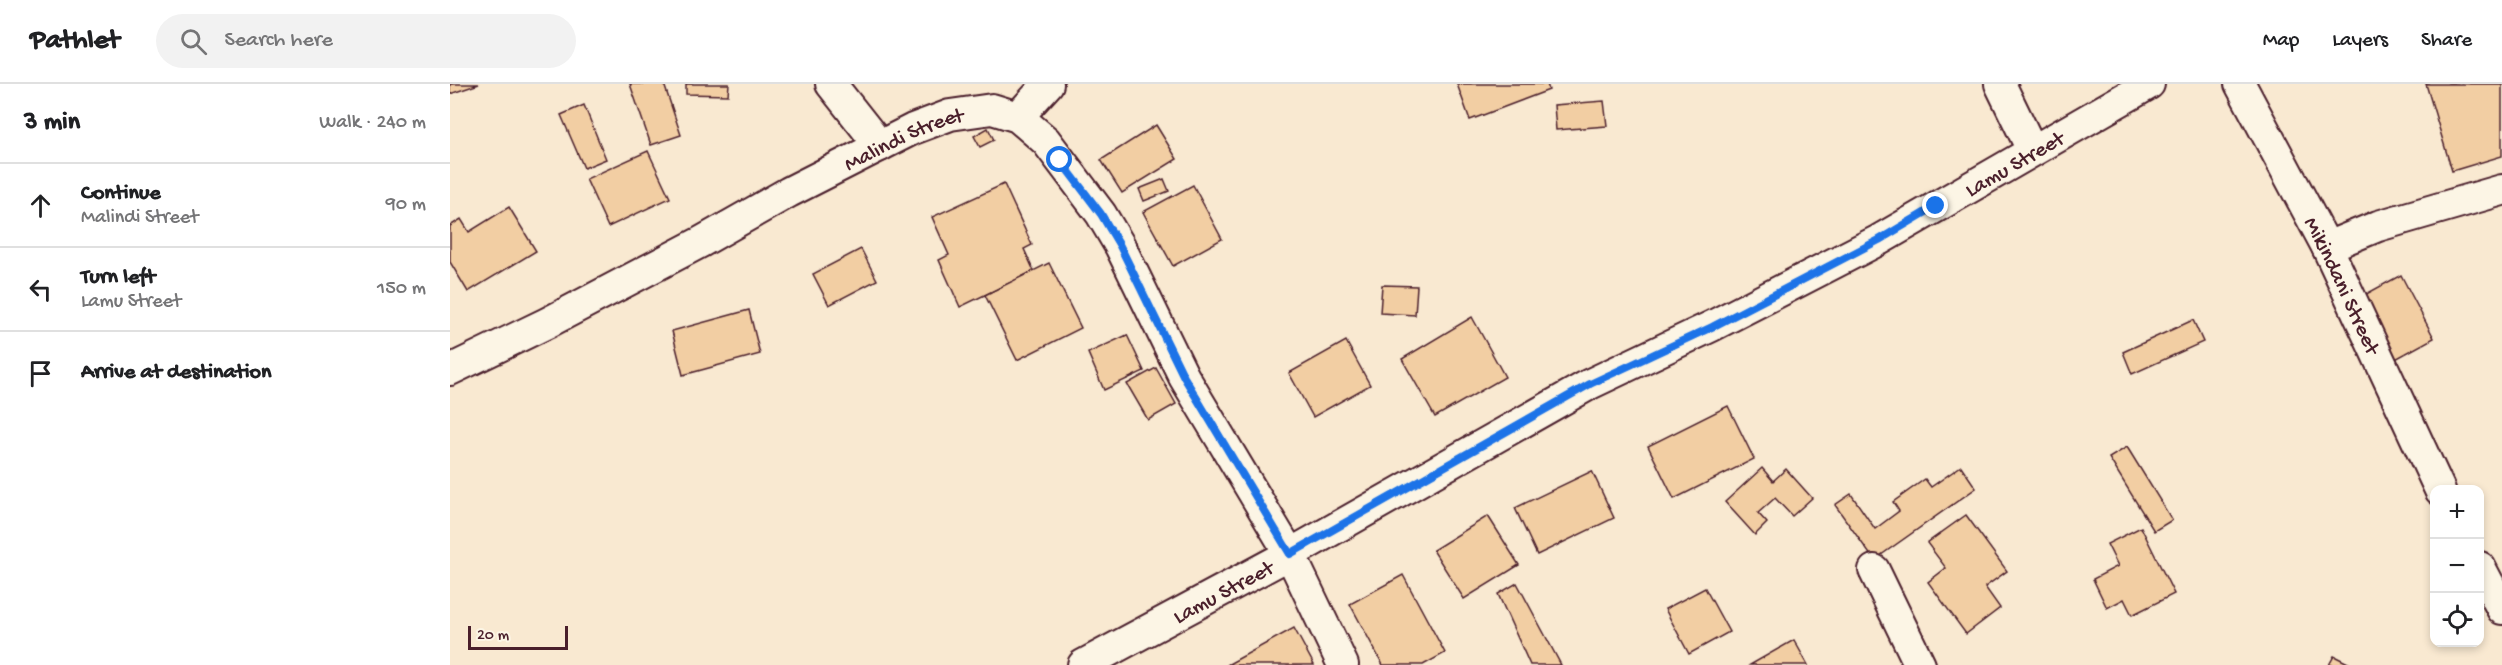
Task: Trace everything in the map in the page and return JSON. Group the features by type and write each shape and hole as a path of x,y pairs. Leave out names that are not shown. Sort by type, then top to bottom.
{"street":[{"path":"831,84 880,146"},
{"path":"1018,117 1047,84"},
{"path":"2000,84 2032,150"},
{"name":"Lamu Street","path":"1083,665 1290,554 1590,384 1712,327 1879,240 2149,84"},
{"name":"Mikindani Street","path":"2240,84 2327,247 2438,485"},
{"name":"Malindi Street","path":"450,370 547,323 701,242 789,192 913,129 950,115 992,109 1018,117 1047,141 1101,214 1120,246 1184,377 1290,554 1343,665"},
{"path":"2327,247 2378,226 2502,189"},
{"path":"1874,570 1920,665"},
{"path":"2484,575 2502,609"}],"building":[{"path":"450,84 479,84 450,94"},
{"path":"630,84 664,84 681,135 651,145"},
{"path":"686,84 729,84 728,95 686,94"},
{"path":"1457,84 1547,84 1549,90 1470,120"},
{"path":"2426,84 2502,84 2502,156 2452,171"},
{"path":"1604,101 1607,126 1556,130 1554,105"},
{"path":"584,105 606,159 584,168 561,115"},
{"path":"1156,125 1177,159 1122,193 1101,160"},
{"path":"988,128 994,140 980,147 974,136"},
{"path":"648,151 670,198 608,227 586,179"},
{"path":"1164,179 1169,191 1144,201 1139,189"},
{"path":"1004,184 1032,245 1024,249 1034,271 960,307 939,260 949,255 932,217"},
{"path":"1193,185 1222,239 1173,266 1143,212"},
{"path":"509,207 536,251 468,292 450,262 450,226 461,219 469,232"},
{"path":"861,249 877,280 829,305 813,274"},
{"path":"1049,263 1081,328 1017,360 985,295"},
{"path":"2401,275 2434,338 2392,361 2359,298"},
{"path":"1382,285 1417,286 1415,315 1380,313"},
{"path":"749,310 760,354 683,375 672,331"},
{"path":"1472,317 1505,377 1435,417 1402,359"},
{"path":"2193,320 2203,342 2132,374 2123,352"},
{"path":"1127,335 1144,371 1104,390 1088,353"},
{"path":"1346,341 1370,385 1313,417 1289,373"},
{"path":"1156,368 1176,404 1148,420 1127,384"},
{"path":"1728,406 1754,459 1674,499 1648,446"},
{"path":"2127,447 2172,520 2154,531 2109,458"},
{"path":"1961,466 1976,488 1874,560 1835,505 1851,494 1875,529 1899,511 1893,502 1925,479 1931,487"},
{"path":"1762,468 1773,481 1786,469 1812,498 1792,516 1775,498 1758,513 1767,523 1755,535 1725,502"},
{"path":"1592,471 1614,518 1537,555 1515,508"},
{"path":"1966,515 2007,571 1985,587 2000,608 1966,634 1928,582 1946,568 1927,543"},
{"path":"1488,516 1519,565 1464,599 1433,550"},
{"path":"2141,527 2174,594 2132,615 2124,599 2107,608 2093,579 2118,566 2107,544"},
{"path":"1403,575 1445,653 1423,665 1383,665 1350,604"},
{"path":"1517,583 1561,665 1530,665 1498,594"},
{"path":"1705,588 1729,632 1689,654 1665,609"},
{"path":"1294,628 1314,665 1227,665"},
{"path":"1794,640 1808,665 1750,665"},
{"path":"2334,656 2352,665 2329,665"}],"route":[{"path":"1060,160 1101,214 1120,246 1184,377 1290,554 1590,384 1712,327 1879,240 1936,206"}]}
